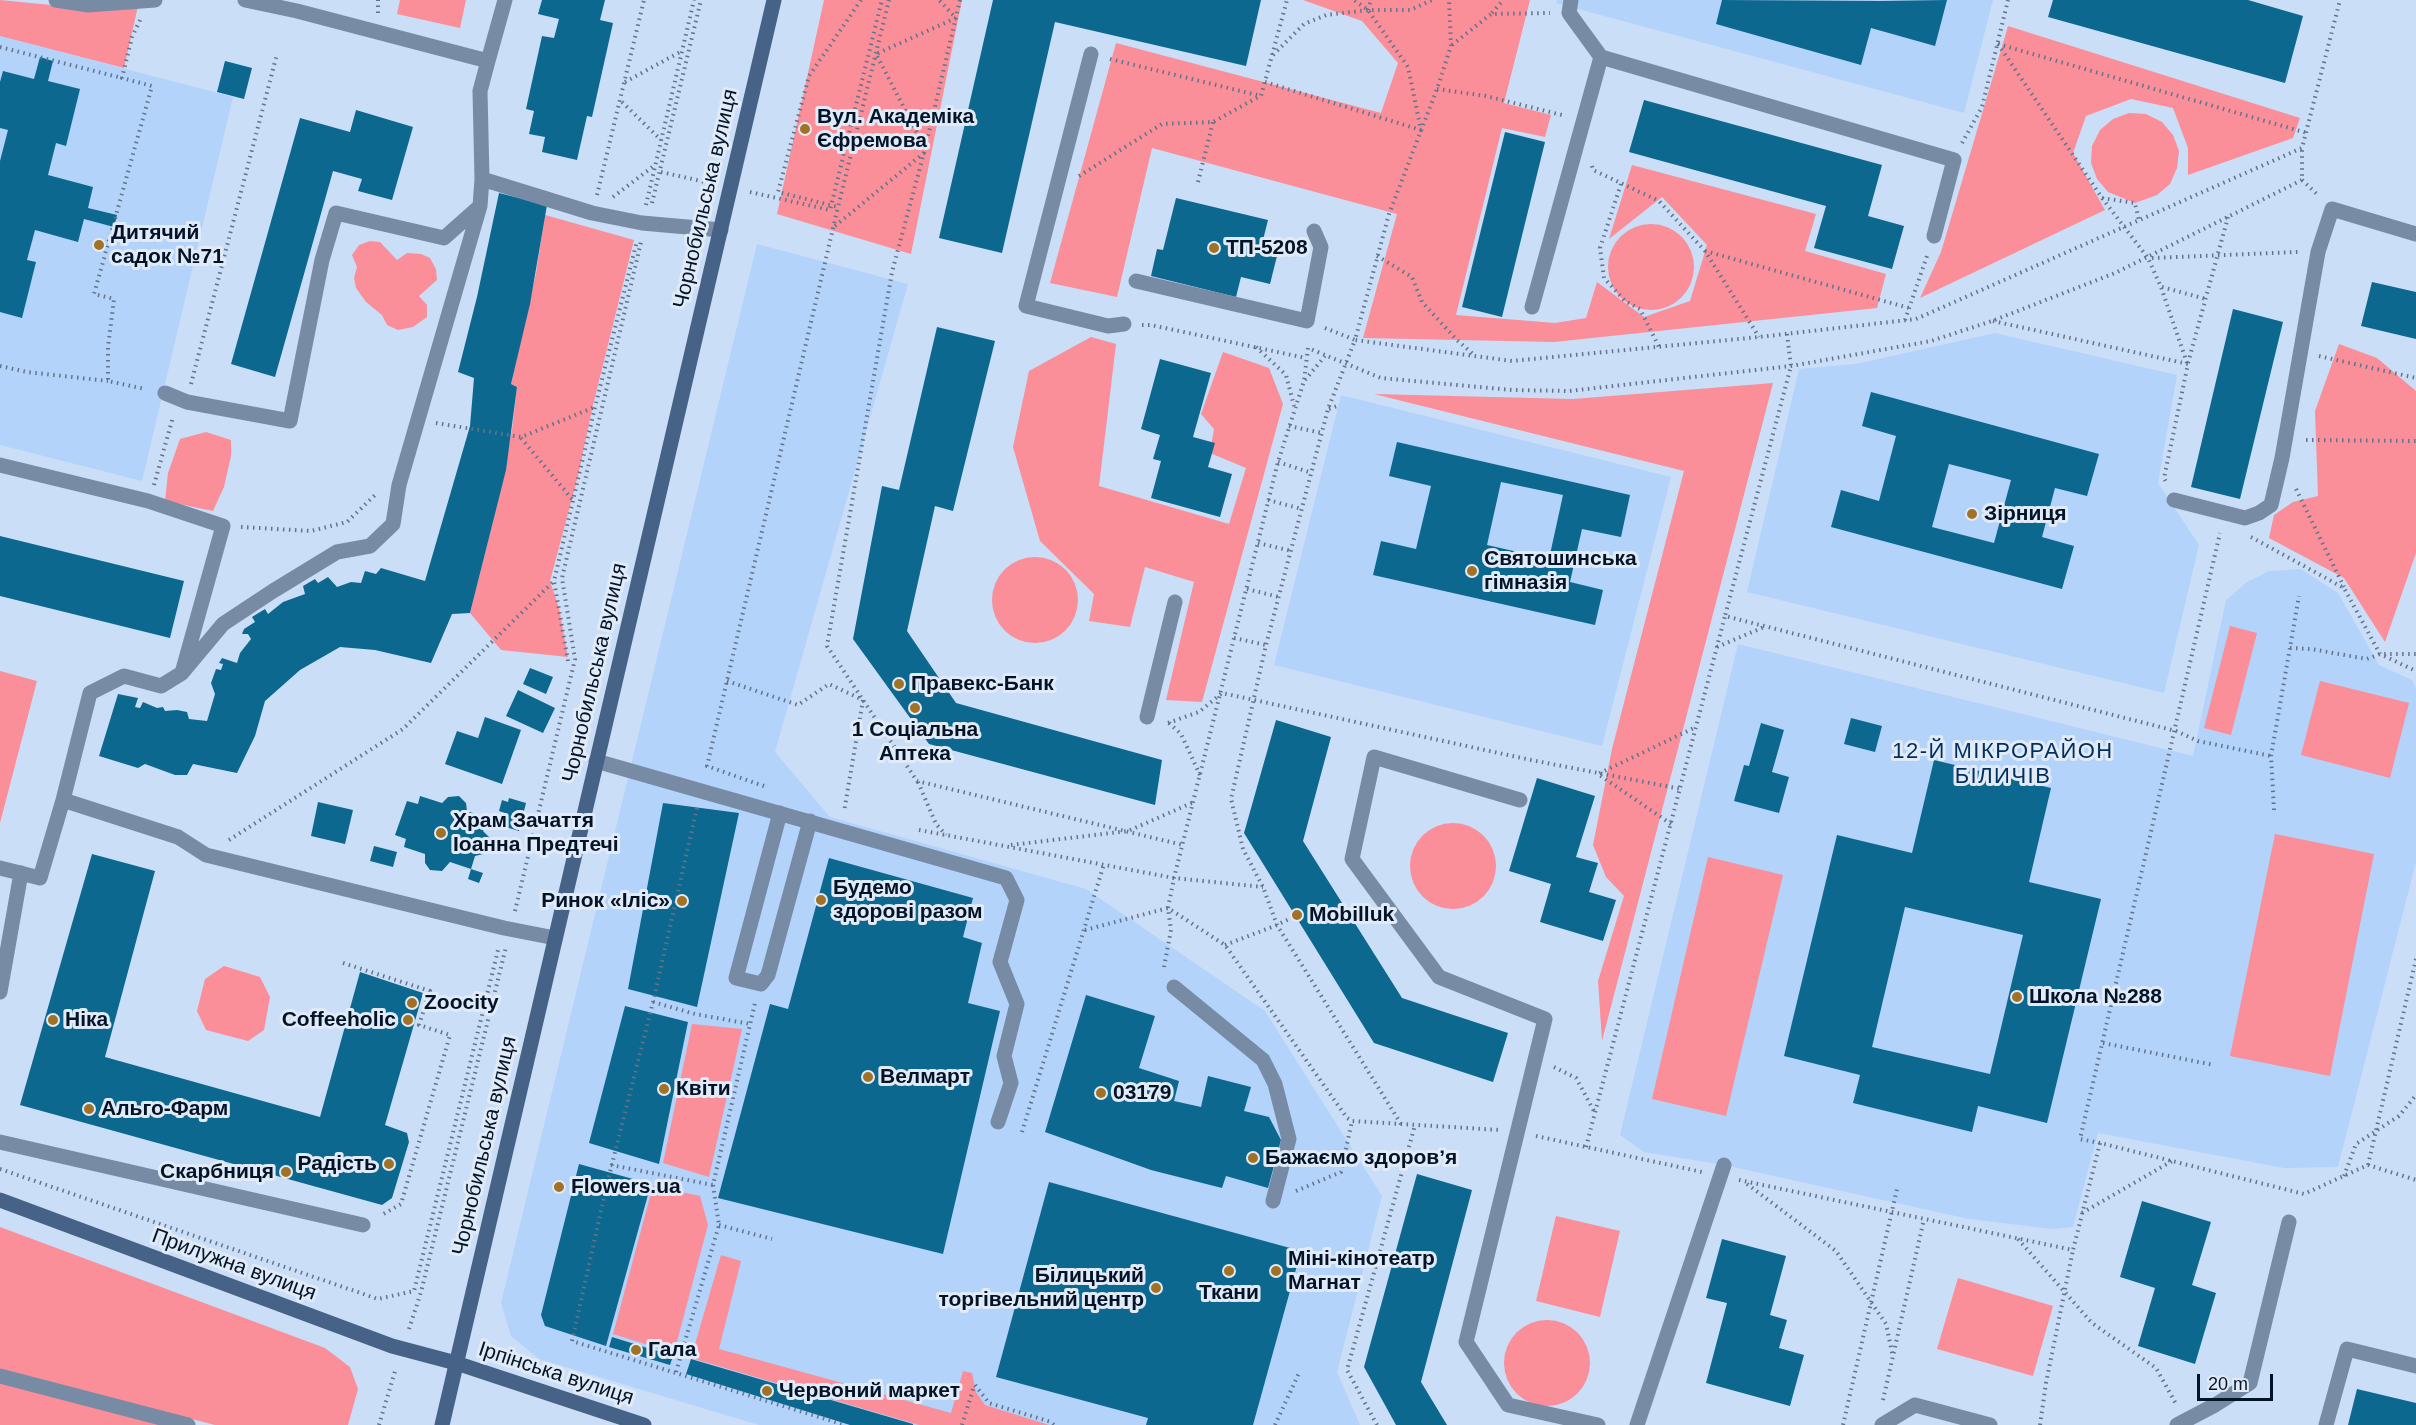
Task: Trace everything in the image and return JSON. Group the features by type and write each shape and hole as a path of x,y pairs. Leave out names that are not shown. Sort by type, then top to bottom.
{"main road":[{"name":"Чорнобильська вулиця","path":"442,1425 774,0"},
{"name":"Прилужна вулиця","path":"0,1200 384,1343 456,1364"},
{"name":"Ірпінська вулиця","path":"456,1364 644,1425"}],"lane":[{"path":"56,0 88,5 155,0"},
{"path":"245,0 297,11 488,61"},
{"path":"0,868 40,878 63,800 90,693 124,676 161,686 182,673 224,624 337,552 370,546 393,524 399,485 480,206 482,179 480,92 505,0"},
{"path":"1570,7 1601,57 1954,160 1934,236"},
{"path":"1091,54 1026,306 1108,326 1124,324"},
{"path":"1532,307 1601,57"},
{"path":"482,179 643,229 721,230"},
{"path":"165,393 181,407 290,421 320,271 336,213 444,238 480,206"},
{"path":"2174,500 2245,518 2271,505 2282,458 2318,252 2332,209 2416,234"},
{"path":"1136,281 1307,321 1321,247 1314,231"},
{"path":"0,465 148,501 223,526 182,673"},
{"path":"1147,717 1175,602"},
{"path":"1520,800 1374,757 1352,859 1439,977 1545,1019 1466,1342 1508,1405 1598,1425"},
{"path":"596,761 1006,878 1017,900 1000,962 1017,1004 1004,1056 1011,1083 998,1122"},
{"path":"63,800 178,837 206,855 507,929 555,938"},
{"path":"780,813 736,978 761,984 768,975 810,821"},
{"path":"0,992 21,873"},
{"path":"1174,987 1263,1060 1275,1084 1289,1139 1273,1201"},
{"path":"0,1142 363,1225"},
{"path":"1638,1425 1723,1171"},
{"path":"2181,1423 2250,1383 2289,1222"},
{"path":"2326,1425 2347,1349 2416,1366"},
{"path":"0,1376 188,1425"},
{"path":"1882,1425 1915,1405 1990,1425"}],"path":[{"path":"592,213 644,0"},
{"path":"0,1169 378,1299 414,1291 575,659 562,578 693,2 688,0"},
{"path":"652,206 701,0"},
{"path":"838,207 778,192 809,76 861,0"},
{"path":"831,207 882,0"},
{"path":"845,1425 572,1341 611,1166 652,1002 838,207 889,0"},
{"path":"939,0 956,18"},
{"path":"946,835 936,824 917,781 827,646 892,273 925,151 960,0"},
{"path":"1056,190 1162,124 1213,122 1261,96 1287,0"},
{"path":"1354,0 1368,10 1408,67 1421,130"},
{"path":"1368,10 1371,0"},
{"path":"1271,58 1305,24 1326,15 1368,10 1410,10 1432,0"},
{"path":"1401,1124 1277,925 1263,887 1243,849 1231,799 1266,645 1328,409 1355,340 1389,214 1451,46 1449,0"},
{"path":"1451,46 1491,14 1503,0"},
{"path":"1954,160 1982,107 2008,0"},
{"path":"1164,967 1171,930 1168,909 1174,878 1278,462 1294,406 1304,381 1308,348 1381,378 1512,390 1569,391 1791,366 1931,341 1992,321 2148,258 2302,180 2302,148 2340,0"},
{"path":"122,78 132,37 149,1"},
{"path":"1491,14 1570,7"},
{"path":"876,54 956,18"},
{"path":"1998,44 2307,133"},
{"path":"1998,44 2102,198 2148,258 2161,287 2188,364"},
{"path":"0,47 152,86 94,294 114,299 108,347 108,381"},
{"path":"624,82 682,51"},
{"path":"159,473 181,407 277,54"},
{"path":"876,54 925,151"},
{"path":"1091,54 1261,96"},
{"path":"1265,82 1421,130"},
{"path":"1437,89 1486,96 1583,120"},
{"path":"621,101 661,140"},
{"path":"1198,182 1213,122"},
{"path":"1307,321 1355,340 1512,361 1759,338 1916,319 2302,148"},
{"path":"834,227 925,151"},
{"path":"1591,160 1593,170 1659,201 1705,251 1759,338"},
{"path":"592,213 655,164"},
{"path":"1621,184 1600,248 1604,278 1625,301 1640,309 1659,347"},
{"path":"2102,198 2135,203 2139,221"},
{"path":"2174,500 2164,478 2188,364 2229,217"},
{"path":"568,661 554,581 643,229"},
{"path":"1905,320 1934,236"},
{"path":"1705,251 1909,308"},
{"path":"2148,258 2318,252"},
{"path":"1377,256 1412,277 1422,302 1476,357"},
{"path":"2161,287 2206,298"},
{"path":"1992,321 2188,364"},
{"path":"1124,324 1151,325 1306,358"},
{"path":"1586,1147 1791,366 1787,334"},
{"path":"1256,346 1286,375 1294,406"},
{"path":"2301,352 2416,378"},
{"path":"1304,381 1325,356"},
{"path":"0,366 27,372 108,381 165,393"},
{"path":"1328,409 1340,405"},
{"path":"1289,426 1322,434"},
{"path":"521,437 573,499"},
{"path":"2285,440 2416,441"},
{"path":"2282,458 2344,588 2380,654 2416,671"},
{"path":"1278,462 1312,473"},
{"path":"1269,500 1302,509"},
{"path":"2222,526 2080,1139 2304,1194 2368,1166 2416,1180"},
{"path":"2248,536 2344,588"},
{"path":"1258,543 1292,551"},
{"path":"206,855 403,729 554,581"},
{"path":"1247,589 1279,597"},
{"path":"2274,810 2271,756 2299,596"},
{"path":"1725,616 2176,731 2198,741 2271,756"},
{"path":"1717,647 1765,626"},
{"path":"1234,638 1266,645"},
{"path":"2290,648 2311,649 2367,659 2380,654 2416,654"},
{"path":"727,681 798,705 829,684 863,700"},
{"path":"1168,723 1198,711 1222,693 1598,774 1681,789"},
{"path":"844,813 863,700"},
{"path":"1147,717 1168,723 1181,734 1201,775"},
{"path":"1598,774 1696,727"},
{"path":"707,766 770,788"},
{"path":"1598,774 1671,824"},
{"path":"917,781 1183,845"},
{"path":"1007,845 1128,831 1194,802"},
{"path":"833,810 855,816"},
{"path":"910,828 1174,878 1263,887"},
{"path":"1022,1132 1104,864"},
{"path":"1085,930 1168,909 1225,945 1347,1118 1352,1121 1518,1131 1586,1147 1723,1171 1744,1182 1836,1251 1886,1324 1893,1357"},
{"path":"1225,945 1297,915"},
{"path":"421,1292 507,929"},
{"path":"2368,1166 2416,959"},
{"path":"344,963 430,991 419,1025 450,1035 401,1204"},
{"path":"676,1372 719,1225 713,1185 757,995 751,982"},
{"path":"650,1012 653,995"},
{"path":"652,1002 695,1014 750,1024"},
{"path":"2103,1043 2214,1065"},
{"path":"1535,1058 1576,1078 1595,1114"},
{"path":"2344,1176 2356,1144 2399,1116 2416,1095"},
{"path":"1273,1201 1341,1172 1352,1121"},
{"path":"1377,1425 1347,1370 1415,1125"},
{"path":"2040,1425 2064,1292 2100,1143"},
{"path":"2082,1213 2172,1160"},
{"path":"611,1166 713,1185"},
{"path":"1744,1182 2073,1250"},
{"path":"1843,1425 1897,1189"},
{"path":"1883,1402 1924,1219"},
{"path":"719,1225 772,1239"},
{"path":"2018,1239 2092,1323 2156,1368 2181,1423"},
{"path":"1275,1425 1299,1373"},
{"path":"379,1425 392,1382"},
{"path":"962,1425 975,1385 988,1403 1051,1422 1054,1425"}],"shaded area":[{"path":"0,0 82,8 138,6 124,68 0,36"},
{"path":"400,0 466,0 460,28 397,14"},
{"path":"824,0 962,0 911,254 777,214"},
{"path":"1303,0 1530,0 1504,103 1551,115 1545,137 1502,128 1456,315 1555,323 1586,318 1597,282 1644,317 1690,301 1707,245 1662,197 1609,239 1632,165 1816,214 1805,251 1886,274 1877,308 1554,342 1363,338 1397,214 1152,148 1117,297 1050,283 1116,43 1381,113 1398,63 1362,21"},
{"path":"1557,0 1993,0 1964,113 1556,3"},
{"path":"2008,26 2300,118 2293,138 2188,175 2188,148 2173,108 2131,99 2086,116 2073,153 2105,210 1920,298 1941,252"},
{"name":"Дитячий садок №71","path":"0,36 233,97 142,481 0,445"},
{"path":"2129,113 2146,114 2162,122 2173,135 2179,151 2177,168 2170,184 2157,195 2135,203 2108,192 2097,179 2091,163 2092,146 2100,130 2113,119"},
{"path":"545,215 634,240 578,476 550,581 559,608 568,657 501,650 470,613 497,504 512,430 517,387 511,384 536,273"},
{"path":"1651,224 1668,227 1682,236 1691,250 1694,267 1691,284 1682,298 1668,307 1651,310 1634,307 1620,298 1611,284 1608,267 1611,250 1620,236 1634,227"},
{"path":"370,241 380,242 397,260 407,253 421,254 430,258 436,269 437,280 419,296 427,305 427,317 413,327 398,330 387,325 382,315 366,302 356,288 354,278 357,267 352,255 359,245"},
{"path":"757,244 908,284 775,752 830,817 1086,889 1265,1011 1382,1196 1337,1372 1360,1425 759,1425 539,1359 511,1336 501,1303"},
{"name":"Зірниця","path":"1995,333 2177,375 2158,483 2199,545 2164,693 1747,592 1799,369 1856,364"},
{"path":"1091,337 1116,344 1099,486 1229,524 1246,468 1210,453 1214,429 1201,414 1223,352 1269,368 1283,404 1202,702 1166,700 1194,582 1145,567 1130,627 1089,621 1094,594 1040,541 1013,447 1029,371"},
{"path":"2339,344 2377,358 2416,391 2416,553 2385,642 2344,578 2269,538 2274,515 2293,502 2318,496 2315,411"},
{"path":"1773,383 1602,1041 1598,981 1624,896 1606,877 1593,845 1612,749 1684,471 1374,394 1573,399"},
{"name":"Святошинська гімназія","path":"1341,395 1671,477 1602,746 1274,665"},
{"path":"206,432 231,440 231,456 224,487 213,511 165,501 168,473 180,439"},
{"path":"1035,557 1052,560 1066,569 1075,583 1078,600 1075,617 1066,631 1052,640 1035,643 1018,640 1004,631 995,617 992,600 995,583 1004,569 1018,560"},
{"name":"Школа №288","path":"2301,569 2338,593 2379,665 2412,680 2416,688 2416,862 2338,1167 2284,1168 2098,1133 2073,1227 2052,1229 1969,1219 1724,1165 1644,1152 1620,1135 1738,644 2193,756 2226,600 2247,582 2269,571"},
{"path":"2230,626 2257,633 2231,735 2204,728"},
{"path":"0,671 37,681 0,823"},
{"path":"2320,681 2409,703 2390,778 2301,755"},
{"path":"1445,823 1461,823 1484,835 1493,849 1496,866 1493,883 1484,897 1461,909 1445,909 1429,902 1417,890 1410,874 1410,858 1417,842 1429,830"},
{"path":"2275,834 2374,854 2330,1076 2230,1056"},
{"path":"1708,857 1783,875 1726,1116 1652,1099"},
{"path":"224,966 260,977 270,997 264,1030 248,1041 206,1030 197,1011 205,979"},
{"path":"692,1024 742,1029 709,1177 663,1163"},
{"path":"653,1186 700,1196 708,1225 674,1353 613,1334"},
{"path":"1556,1216 1620,1231 1600,1317 1536,1301"},
{"path":"0,1227 325,1348 350,1367 358,1389 348,1425 215,1425 0,1370"},
{"path":"721,1255 741,1261 719,1349 951,1413 963,1371 972,1373 976,1392 985,1405 1049,1425 919,1425 691,1358"},
{"path":"1958,1278 2053,1306 2033,1376 1937,1349"},
{"path":"1539,1320 1555,1320 1578,1332 1587,1346 1590,1363 1587,1380 1578,1394 1555,1406 1539,1406 1523,1399 1511,1387 1504,1371 1504,1355 1511,1339 1523,1327"},
{"path":"0,1380 170,1425 0,1425"}],"building":[{"path":"542,0 605,0 600,20 613,23 592,117 587,116 577,160 542,152 545,137 529,134 534,111 526,109 542,36 554,38 559,19 538,14"},
{"path":"993,0 1261,0 1246,66 1055,22 1002,253 939,238"},
{"path":"1722,0 1947,0 1935,46 1871,28 1861,65 1716,24"},
{"path":"2053,0 2248,0 2303,16 2285,83 2048,17"},
{"path":"40,57 53,61 48,81 80,89 66,146 56,143 48,175 93,187 88,208 117,215 114,227 84,219 78,242 35,230 27,260 36,262 22,318 0,312 0,161 8,130 0,128 0,82 3,71 34,79"},
{"path":"225,61 252,68 244,99 217,92"},
{"path":"1644,100 1882,165 1868,216 1904,226 1892,269 1814,248 1826,206 1629,152"},
{"path":"356,110 413,127 392,200 358,191 362,179 333,171 275,377 231,364 300,118 350,132"},
{"path":"1505,132 1545,142 1502,317 1462,307"},
{"path":"499,193 547,205 530,304 511,384 517,387 506,470 470,613 452,614 431,663 375,650 340,647 300,670 265,701 255,736 237,773 193,764 187,775 175,775 145,764 138,768 99,756 118,694 138,698 135,707 140,708 143,702 157,708 163,707 165,711 187,712 189,719 207,721 215,694 211,683 216,669 221,670 223,664 219,663 222,658 237,663 240,653 251,639 248,634 242,634 244,629 255,622 252,617 265,609 268,614 283,602 305,594 303,586 315,579 318,583 328,577 337,587 351,582 361,583 365,571 376,574 381,568 425,581 470,426 474,378 458,372"},
{"name":"ТП-5208","path":"1176,198 1268,220 1261,248 1278,252 1270,284 1241,277 1236,297 1151,276 1157,249 1163,250"},
{"path":"2372,282 2416,292 2416,339 2361,326"},
{"path":"2233,309 2283,322 2240,499 2191,487"},
{"path":"937,327 995,341 953,511 935,506 907,631 956,703 1162,760 1155,805 929,744 853,639 882,486 899,490"},
{"path":"1160,359 1211,373 1193,437 1215,443 1208,467 1232,474 1220,517 1151,498 1161,461 1153,459 1160,435 1141,429"},
{"path":"1871,392 2099,454 2087,496 2055,488 2042,537 2074,546 2062,589 1831,527 1841,490 1879,501 1896,436 1862,426","holes":["1949,464 2011,480 1994,543 1932,527"]},
{"path":"1397,442 1630,495 1621,537 1582,529 1570,582 1603,590 1595,625 1373,575 1381,541 1416,549 1431,486 1389,476","holes":["1501,482 1563,495 1549,559 1487,545"]},
{"path":"0,536 184,581 170,638 0,596"},
{"path":"530,668 553,677 546,694 523,684"},
{"path":"518,690 555,708 543,733 506,716"},
{"path":"485,717 521,730 502,784 445,764 457,731 478,738"},
{"path":"1851,718 1882,726 1875,752 1844,744"},
{"path":"1276,720 1331,737 1303,841 1402,998 1508,1033 1493,1082 1374,1043 1244,833"},
{"path":"1761,723 1784,730 1772,772 1789,777 1779,813 1734,801 1744,765 1749,766"},
{"path":"1934,760 2051,788 2029,882 2101,899 2047,1123 1978,1106 1972,1132 1853,1103 1860,1075 1784,1056 1837,835 1912,853","holes":["1905,907 2023,935 1990,1074 1872,1047"]},
{"path":"1537,778 1595,796 1576,857 1598,863 1589,892 1616,900 1603,941 1540,922 1551,884 1509,871"},
{"name":"Храм Зачаття Іоанна Предтечі","path":"420,796 442,803 448,797 459,796 466,803 467,811 487,818 483,831 490,838 491,846 487,853 475,856 471,869 450,862 442,871 430,870 425,863 425,854 404,847 406,839 395,835 407,801 418,804"},
{"path":"509,798 526,803 519,831 502,826 505,813 499,811 502,800 508,802"},
{"path":"318,802 353,810 345,844 311,836"},
{"name":"Ринок «Іліс»","path":"663,803 739,813 697,1007 628,989"},
{"path":"374,846 397,852 393,867 370,861"},
{"path":"92,854 155,871 105,1057 320,1117 360,972 423,993 385,1125 407,1133 409,1142 392,1198 382,1205 20,1105"},
{"name":"Велмарт","path":"829,858 973,898 963,937 982,943 968,1003 1000,1011 943,1254 718,1198 770,1004 788,1009"},
{"path":"471,869 483,873 479,883 468,879"},
{"path":"1086,995 1155,1016 1139,1068 1179,1081 1174,1101 1201,1107 1208,1076 1251,1087 1244,1111 1269,1117 1281,1140 1268,1188 1226,1176 1222,1188 1151,1170 1045,1132"},
{"path":"625,1006 688,1022 659,1164 589,1143"},
{"path":"579,1164 651,1184 606,1346 545,1326 541,1315"},
{"path":"1417,1174 1472,1190 1421,1382 1447,1425 1396,1425 1364,1367"},
{"name":"Білицький торгівельний центр","path":"1049,1182 1301,1251 1253,1425 1146,1425 1148,1418 996,1377"},
{"path":"2142,1201 2211,1222 2192,1285 2216,1293 2195,1364 2138,1346 2155,1288 2120,1277"},
{"path":"1722,1239 1786,1256 1770,1315 1787,1320 1779,1348 1804,1355 1790,1406 1706,1383 1727,1303 1706,1298"},
{"name":"Гала","path":"612,1337 673,1356 670,1365 609,1347"},
{"path":"691,1359 913,1425 850,1425 686,1374"},
{"path":"2357,1389 2416,1403 2416,1425 2348,1425"}],"place":[{"name":"Вул. Академіка Єфремова","path":"805,129"},
{"name":"Дитячий садок №71","path":"99,245"},
{"name":"ТП-5208","path":"1214,248"},
{"name":"Зірниця","path":"1972,514"},
{"name":"Святошинська гімназія","path":"1472,571"},
{"name":"Правекс-Банк","path":"899,684"},
{"name":"1 Соціальна Аптека","path":"915,708"},
{"name":"Храм Зачаття Іоанна Предтечі","path":"441,833"},
{"name":"Будемо здорові разом","path":"821,900"},
{"name":"Ринок «Іліс»","path":"682,901"},
{"name":"Mobilluk","path":"1297,915"},
{"name":"Школа №288","path":"2017,997"},
{"name":"Zoocity","path":"412,1003"},
{"name":"Ніка","path":"53,1020"},
{"name":"Coffeeholic","path":"408,1020"},
{"name":"Велмарт","path":"868,1077"},
{"name":"Квіти","path":"664,1089"},
{"name":"03179","path":"1101,1093"},
{"name":"Альго-Фарм","path":"89,1109"},
{"name":"Бажаємо здоровʼя","path":"1253,1158"},
{"name":"Радість","path":"389,1164"},
{"name":"Скарбниця","path":"286,1172"},
{"name":"Flowers.ua","path":"559,1187"},
{"name":"Ткани","path":"1229,1271"},
{"name":"Міні-кінотеатр Магнат","path":"1276,1271"},
{"name":"Білицький торгівельний центр","path":"1156,1288"},
{"name":"Гала","path":"636,1350"},
{"name":"Червоний маркет","path":"767,1391"}],"district":[{"name":"12-Й МІКРОРАЙОН БІЛИЧІВ","path":"2003,764"}]}
